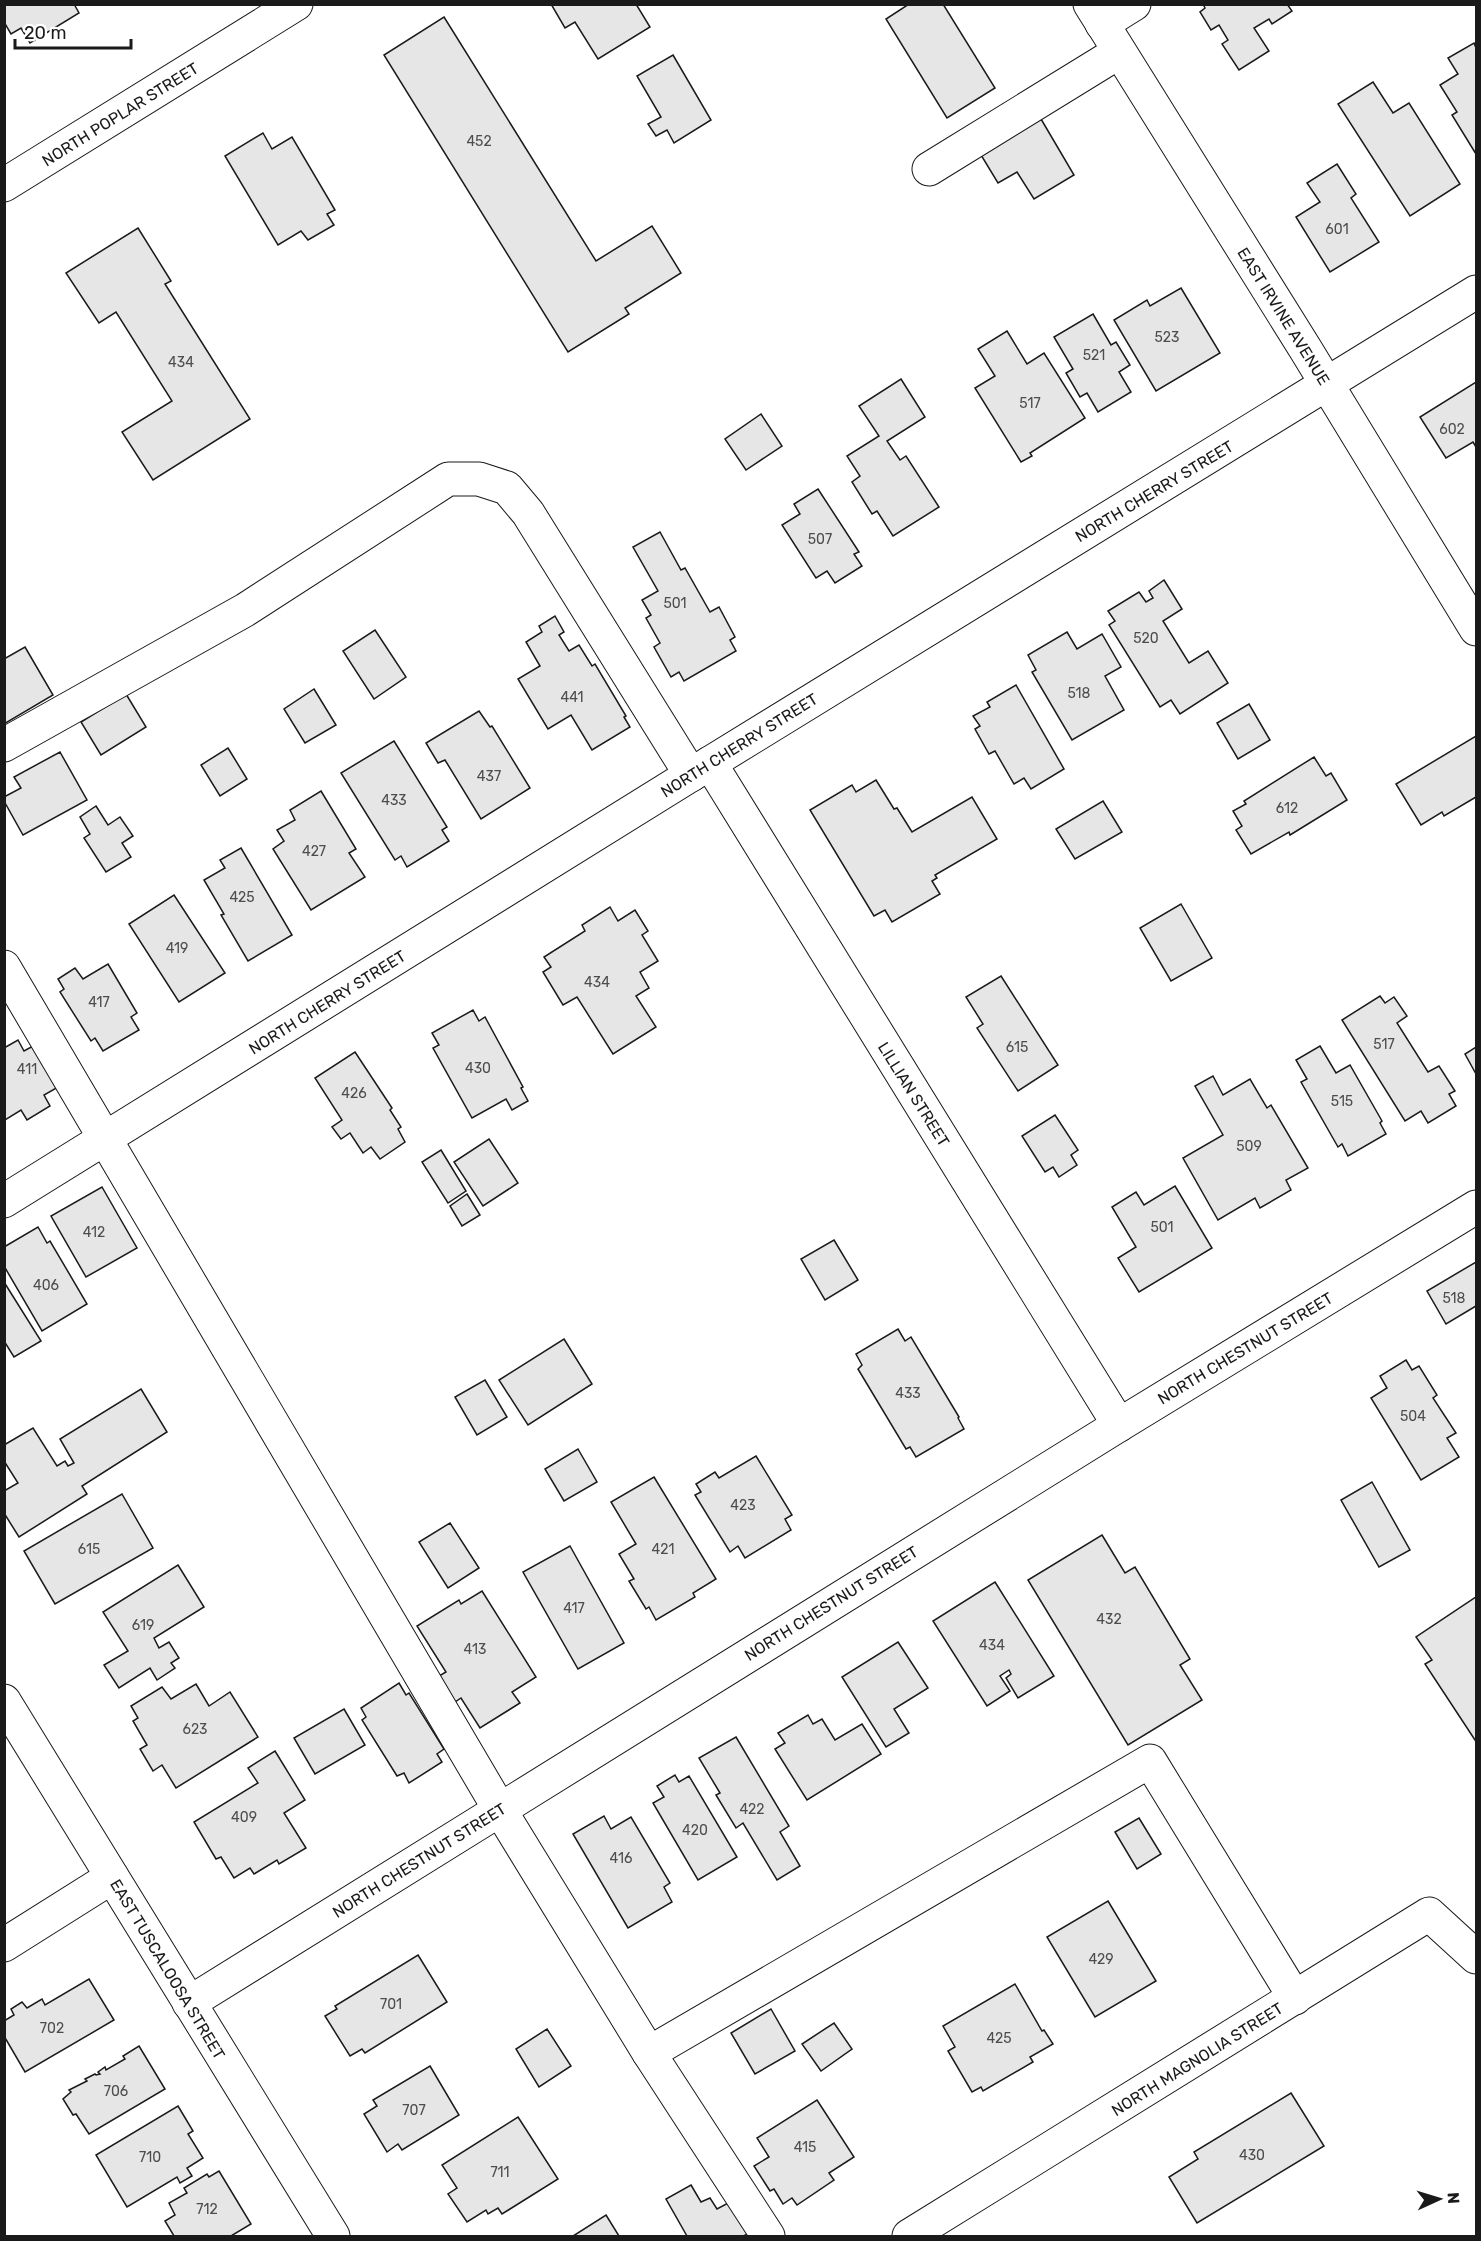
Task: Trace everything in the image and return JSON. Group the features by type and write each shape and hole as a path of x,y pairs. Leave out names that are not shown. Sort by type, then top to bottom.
{"street":[{"name":"NORTH POPLAR STREET","path":"4,185 296,4"},
{"path":"1096,14 1134,4"},
{"name":"EAST IRVINE AVENUE","path":"1096,14 1476,629"},
{"path":"929,169 1119,52"},
{"name":"NORTH CHERRY STREET","path":"4,1201 700,769 1476,292"},
{"name":"LILLIAN STREET","path":"4,745 245,610 448,479 479,479 507,488 528,513 700,769 1119,1425"},
{"path":"4,968 500,1810 649,2053 768,2236"},
{"name":"NORTH CHESTNUT STREET","path":"189,2003 1119,1425 1476,1207"},
{"name":"EAST TUSCALOOSA STREET","path":"4,1701 333,2236"},
{"path":"649,2053 1150,1761 1295,1998"},
{"path":"4,1946 112,1877"},
{"name":"NORTH MAGNOLIA STREET","path":"909,2236 1429,1914 1476,1957"}],"building":[{"path":"4,4 74,4 79,13 30,43 21,28 11,34 4,22"},
{"path":"551,4 636,4 650,27 598,59 575,22 565,28"},
{"path":"909,4 943,4 995,88 947,118 886,19"},
{"path":"1203,4 1287,4 1292,11 1272,24 1269,19 1254,28 1269,51 1239,70 1222,44 1228,40 1219,25 1211,30 1200,12 1205,8"},
{"path":"444,17 596,261 652,226 681,273 625,308 629,314 568,352 384,55"},
{"path":"1474,43 1476,48 1476,154 1452,115 1457,112 1440,85 1458,74 1448,58"},
{"path":"673,55 711,120 674,143 667,130 656,136 648,124 661,117 637,76"},
{"path":"1373,82 1393,113 1409,103 1460,184 1410,216 1338,104"},
{"path":"1041,119 1074,175 1034,199 1017,172 998,183 981,155"},
{"path":"263,133 272,149 292,137 335,210 327,214 334,225 308,240 301,231 278,245 225,156"},
{"path":"1337,164 1356,194 1351,198 1379,242 1330,272 1296,217 1320,202 1307,183"},
{"path":"138,228 171,281 165,284 250,419 153,480 122,432 172,401 116,312 99,323 66,273"},
{"path":"1181,288 1220,353 1156,391 1114,320 1147,300 1150,306"},
{"path":"1093,314 1111,345 1116,342 1130,365 1119,372 1131,392 1098,412 1087,393 1080,397 1066,373 1073,369 1054,337"},
{"path":"1007,331 1027,364 1044,353 1085,418 1030,453 1032,456 1021,462 975,388 995,376 978,349"},
{"path":"901,379 925,417 887,441 900,460 906,456 939,507 893,536 877,511 872,514 852,482 860,476 847,456 879,436 859,406"},
{"path":"1476,382 1476,447 1473,442 1446,458 1420,417"},
{"path":"761,414 782,446 746,470 725,439"},
{"path":"818,489 859,552 854,554 862,566 835,583 827,571 816,578 782,525 800,514 794,504"},
{"path":"660,532 681,570 685,568 710,612 719,607 735,637 730,640 736,651 684,681 679,672 671,677 654,647 660,643 646,618 651,615 642,600 658,591 633,547"},
{"path":"1164,580 1182,609 1163,621 1189,663 1208,651 1228,683 1180,714 1171,700 1160,707 1109,625 1115,621 1108,611 1139,592 1146,602 1153,598 1149,591"},
{"path":"555,616 564,632 559,635 569,651 579,645 592,666 595,664 626,716 624,717 630,727 592,750 571,715 548,729 518,679 540,666 526,642 542,632 539,626"},
{"path":"375,630 406,677 374,699 343,651"},
{"path":"1067,632 1077,649 1102,634 1121,667 1105,676 1124,710 1072,740 1032,672 1036,670 1028,655"},
{"path":"25,647 53,695 4,724 4,659"},
{"path":"1016,685 1064,769 1031,789 1024,778 1014,784 995,751 989,754 975,729 980,726 973,716 990,707 987,702"},
{"path":"314,689 336,725 305,743 284,709"},
{"path":"126,694 146,727 101,755 81,722"},
{"path":"1249,704 1270,740 1238,759 1217,723"},
{"path":"479,711 490,727 492,726 530,788 481,819 445,760 438,763 426,743"},
{"path":"1476,736 1476,797 1444,816 1442,812 1421,825 1396,784"},
{"path":"394,741 447,827 442,830 449,841 407,867 401,856 395,860 341,773"},
{"path":"228,748 247,779 220,796 201,765"},
{"path":"60,752 87,800 23,835 4,797 21,788 14,777"},
{"path":"1314,757 1326,776 1331,773 1347,800 1290,835 1289,832 1251,854 1236,830 1242,826 1233,811 1246,804 1244,801"},
{"path":"876,780 912,832 972,797 997,839 935,875 937,878 932,881 940,894 892,922 885,910 874,916 810,810 852,785 856,792"},
{"path":"321,791 356,849 349,853 365,877 311,910 273,849 284,841 277,830 295,820 290,810"},
{"path":"1103,801 1122,832 1075,859 1056,829"},
{"path":"96,806 108,825 120,817 133,836 122,843 131,857 106,872 84,838 90,834 80,817"},
{"path":"241,848 292,935 248,961 204,880 225,868 220,860"},
{"path":"174,895 225,973 179,1002 129,924"},
{"path":"1181,904 1212,958 1171,981 1140,928"},
{"path":"610,907 618,921 635,910 648,931 642,935 658,961 640,972 649,988 636,996 656,1027 613,1054 577,997 563,1005 543,972 551,967 544,957 585,931 582,925"},
{"path":"108,964 137,1013 131,1017 139,1030 103,1051 95,1038 91,1041 60,992 64,989 58,979 75,968 83,979"},
{"path":"1001,976 1058,1065 1018,1091 977,1028 983,1024 966,997"},
{"path":"1380,996 1385,1003 1394,997 1407,1016 1397,1023 1428,1072 1439,1066 1455,1091 1449,1094 1456,1106 1428,1123 1421,1111 1405,1121 1342,1020"},
{"path":"473,1010 479,1021 485,1017 523,1087 521,1088 528,1101 512,1110 506,1099 472,1118 433,1048 439,1045 432,1033"},
{"path":"18,1040 24,1051 35,1045 60,1086 44,1095 50,1106 27,1120 21,1110 5,1120 4,1048"},
{"path":"1320,1046 1336,1073 1350,1065 1382,1121 1380,1123 1386,1134 1348,1156 1342,1144 1338,1147 1301,1082 1307,1079 1296,1060"},
{"path":"1476,1047 1476,1074 1465,1054"},
{"path":"355,1052 392,1108 390,1110 401,1127 398,1129 405,1142 380,1159 371,1147 363,1153 350,1133 341,1139 332,1127 342,1120 315,1078"},
{"path":"1213,1076 1223,1095 1250,1079 1267,1108 1271,1105 1308,1168 1286,1180 1291,1190 1260,1208 1255,1198 1218,1220 1183,1158 1223,1135 1195,1086"},
{"path":"1055,1115 1078,1150 1071,1155 1077,1165 1059,1177 1053,1167 1045,1172 1022,1136"},
{"path":"489,1139 518,1183 483,1206 454,1162"},
{"path":"441,1150 466,1191 448,1203 422,1162"},
{"path":"1175,1186 1212,1248 1139,1292 1118,1258 1136,1247 1112,1207 1136,1192 1144,1205"},
{"path":"102,1187 137,1248 86,1277 51,1216"},
{"path":"467,1194 480,1215 462,1226 450,1206"},
{"path":"38,1227 47,1243 50,1241 87,1304 42,1331 4,1266 4,1247"},
{"path":"834,1240 858,1280 825,1300 801,1259"},
{"path":"1476,1262 1476,1306 1446,1324 1427,1291"},
{"path":"4,1282 41,1341 14,1357 4,1341"},
{"path":"898,1329 905,1341 911,1337 964,1429 916,1457 910,1447 906,1449 858,1369 862,1365 856,1354"},
{"path":"564,1339 592,1384 528,1425 499,1380"},
{"path":"1406,1360 1412,1370 1419,1366 1437,1395 1433,1398 1456,1433 1447,1438 1459,1457 1421,1480 1371,1398 1387,1388 1380,1376"},
{"path":"485,1380 507,1417 477,1435 455,1397"},
{"path":"141,1389 167,1432 82,1486 87,1494 19,1537 4,1513 4,1491 18,1483 4,1461 4,1445 33,1428 57,1466 65,1461 68,1466 74,1463 60,1439"},
{"path":"578,1449 597,1482 564,1501 545,1469"},
{"path":"756,1456 792,1515 785,1519 791,1530 745,1558 738,1546 730,1552 695,1495 701,1492 696,1484 715,1472 719,1478"},
{"path":"654,1477 716,1579 693,1593 695,1597 656,1620 649,1607 646,1609 629,1581 634,1579 619,1554 636,1544 611,1502"},
{"path":"1372,1482 1410,1550 1379,1567 1341,1500"},
{"path":"122,1494 153,1548 55,1604 24,1551"},
{"path":"450,1523 479,1568 448,1588 419,1542"},
{"path":"1102,1535 1125,1573 1135,1567 1190,1659 1180,1665 1202,1700 1128,1745 1028,1580"},
{"path":"570,1546 624,1643 578,1669 523,1572"},
{"path":"178,1565 204,1607 154,1638 159,1648 169,1642 179,1658 171,1663 175,1668 157,1680 150,1668 119,1688 104,1665 128,1651 103,1612"},
{"path":"995,1582 1054,1676 1018,1698 1006,1678 1011,1674 1009,1670 1000,1676 1010,1691 987,1706 933,1621"},
{"path":"482,1591 536,1677 512,1692 520,1703 480,1728 461,1698 455,1702 439,1676 446,1672 417,1626 459,1600 461,1604"},
{"path":"1476,1597 1475,1740 1425,1664 1432,1660 1416,1637"},
{"path":"898,1642 928,1688 894,1709 909,1733 886,1747 842,1677"},
{"path":"399,1683 406,1695 409,1693 444,1749 437,1754 442,1762 409,1783 404,1773 397,1776 362,1720 366,1717 361,1708"},
{"path":"196,1684 209,1706 230,1692 258,1737 176,1788 162,1765 153,1771 140,1749 147,1745 133,1721 138,1718 131,1706 162,1687 171,1699"},
{"path":"344,1709 365,1745 315,1774 294,1738"},
{"path":"808,1715 813,1724 822,1719 835,1740 862,1724 881,1754 807,1800 775,1749 785,1743 778,1733"},
{"path":"736,1737 789,1826 780,1832 800,1866 777,1880 743,1823 736,1828 716,1795 720,1793 699,1758"},
{"path":"275,1751 305,1800 284,1813 306,1848 279,1864 277,1860 254,1874 250,1868 234,1878 221,1857 216,1859 194,1822 258,1783 248,1768"},
{"path":"675,1775 679,1782 689,1776 737,1857 698,1880 653,1803 664,1797 657,1786"},
{"path":"604,1816 611,1829 631,1817 670,1883 664,1887 672,1902 628,1928 573,1834"},
{"path":"1139,1818 1161,1854 1137,1869 1115,1832"},
{"path":"1108,1901 1156,1981 1095,2017 1047,1937"},
{"path":"418,1955 447,2002 365,2053 362,2049 350,2056 325,2016 337,2009 335,2006"},
{"path":"89,1979 114,2020 25,2072 4,2036 4,2021 14,2015 11,2009 22,2002 27,2008 42,1999 45,2005"},
{"path":"1015,1984 1042,2031 1044,2030 1053,2044 1030,2057 1033,2062 983,2091 981,2087 972,2092 948,2051 955,2047 943,2026"},
{"path":"771,2009 795,2051 755,2074 731,2033"},
{"path":"834,2023 852,2049 821,2071 802,2044"},
{"path":"547,2029 571,2066 539,2087 516,2049"},
{"path":"139,2046 165,2089 89,2134 63,2099 71,2092 69,2090 87,2081 85,2079 100,2074 98,2072 105,2067 106,2070 125,2059 123,2056"},
{"path":"430,2066 459,2115 402,2150 398,2144 387,2152 364,2114 377,2106 373,2100"},
{"path":"1291,2093 1324,2146 1197,2223 1169,2177 1198,2159 1194,2152"},
{"path":"817,2100 854,2157 829,2173 834,2180 797,2205 792,2198 783,2204 774,2189 770,2191 754,2166 769,2157 757,2138"},
{"path":"178,2106 193,2131 188,2134 203,2158 187,2168 192,2176 180,2183 177,2177 127,2207 96,2155"},
{"path":"518,2117 558,2179 502,2214 498,2208 488,2214 486,2210 467,2222 448,2194 457,2188 442,2165"},
{"path":"219,2171 251,2224 231,2236 174,2236 165,2221 175,2215 169,2203 187,2193 184,2188 207,2174 209,2177"},
{"path":"691,2185 701,2202 710,2198 717,2209 730,2202 748,2234 743,2236 687,2236 666,2199"},
{"path":"606,2215 619,2236 573,2236"}]}
